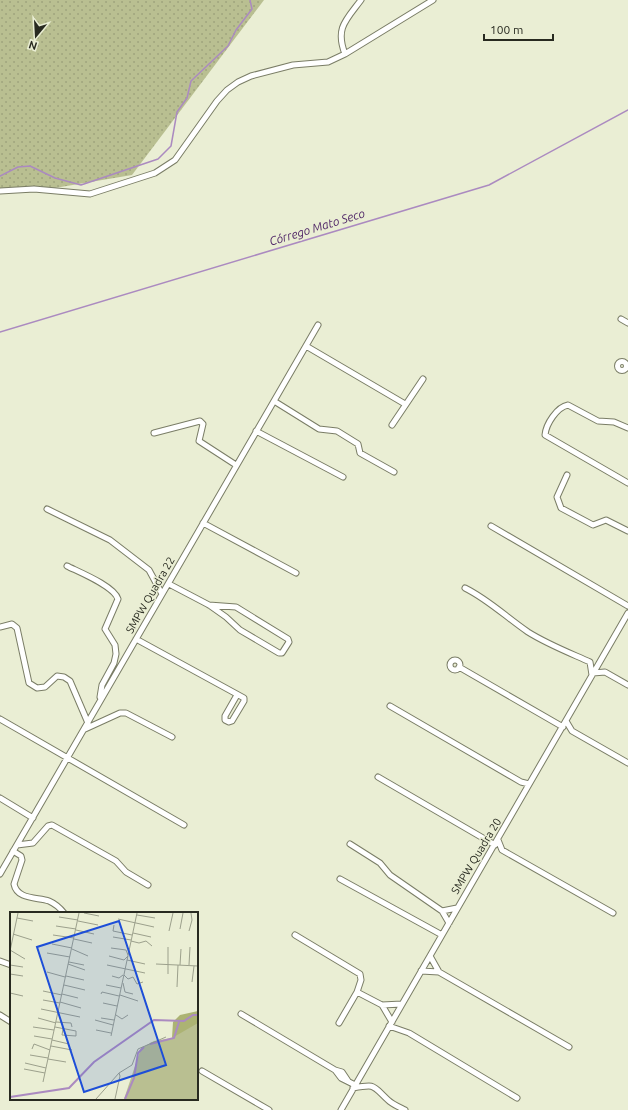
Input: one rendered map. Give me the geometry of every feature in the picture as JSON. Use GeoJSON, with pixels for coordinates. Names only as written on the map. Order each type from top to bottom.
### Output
{"type":"FeatureCollection","features":[{"type":"Feature","properties":{"kind":"street"},"geometry":{"type":"LineString","coordinates":[[346,54],[340,42],[342,25],[361,0]]}},
{"type":"Feature","properties":{"kind":"street"},"geometry":{"type":"LineString","coordinates":[[0,191],[28,188],[90,194],[138,180],[155,173],[175,160],[217,101],[227,90],[238,82],[251,76],[285,66],[328,62],[346,54],[434,0]]}},
{"type":"Feature","properties":{"kind":"street"},"geometry":{"type":"LineString","coordinates":[[621,319],[628,323]]}},
{"type":"Feature","properties":{"kind":"street","name":"SMPW Quadra 22"},"geometry":{"type":"LineString","coordinates":[[0,874],[318,325]]}},
{"type":"Feature","properties":{"kind":"street"},"geometry":{"type":"LineString","coordinates":[[306,346],[405,404]]}},
{"type":"Feature","properties":{"kind":"street"},"geometry":{"type":"LineString","coordinates":[[392,425],[423,379]]}},
{"type":"Feature","properties":{"kind":"street"},"geometry":{"type":"LineString","coordinates":[[274,401],[319,429],[337,431],[358,444],[360,453],[394,472]]}},
{"type":"Feature","properties":{"kind":"street"},"geometry":{"type":"LineString","coordinates":[[628,428],[614,422],[598,420],[568,405],[559,409],[546,430],[546,435],[628,483]]}},
{"type":"Feature","properties":{"kind":"street"},"geometry":{"type":"LineString","coordinates":[[154,434],[200,421],[203,424],[199,441],[236,465]]}},
{"type":"Feature","properties":{"kind":"street"},"geometry":{"type":"LineString","coordinates":[[256,431],[343,476]]}},
{"type":"Feature","properties":{"kind":"street"},"geometry":{"type":"LineString","coordinates":[[567,476],[557,497],[561,508],[593,525],[606,520],[628,531]]}},
{"type":"Feature","properties":{"kind":"street"},"geometry":{"type":"LineString","coordinates":[[48,509],[110,540],[149,570],[162,594]]}},
{"type":"Feature","properties":{"kind":"street"},"geometry":{"type":"LineString","coordinates":[[203,522],[296,572]]}},
{"type":"Feature","properties":{"kind":"street"},"geometry":{"type":"LineString","coordinates":[[491,526],[628,606]]}},
{"type":"Feature","properties":{"kind":"street"},"geometry":{"type":"LineString","coordinates":[[67,566],[104,586],[117,596],[118,599],[105,628],[115,644],[114,663],[102,685],[99,702]]}},
{"type":"Feature","properties":{"kind":"street"},"geometry":{"type":"LineString","coordinates":[[169,584],[209,605],[226,616],[240,630],[279,653],[282,653],[289,642],[288,639],[236,607],[209,605]]}},
{"type":"Feature","properties":{"kind":"street"},"geometry":{"type":"LineString","coordinates":[[465,588],[489,601],[510,619],[531,633],[590,662],[600,661],[604,672]]}},
{"type":"Feature","properties":{"kind":"street","name":"SMPW Quadra 20"},"geometry":{"type":"LineString","coordinates":[[341,1110],[628,613]]}},
{"type":"Feature","properties":{"kind":"street"},"geometry":{"type":"LineString","coordinates":[[0,627],[12,624],[17,628],[29,683],[37,688],[45,687],[57,676],[64,677],[70,681],[87,726],[120,713],[126,713],[172,737]]}},
{"type":"Feature","properties":{"kind":"street"},"geometry":{"type":"LineString","coordinates":[[136,639],[244,698],[232,721],[229,722],[226,720],[225,716],[237,695]]}},
{"type":"Feature","properties":{"kind":"street"},"geometry":{"type":"LineString","coordinates":[[590,662],[593,674],[604,672],[628,685]]}},
{"type":"Feature","properties":{"kind":"street"},"geometry":{"type":"LineString","coordinates":[[459,667],[561,729],[572,731],[628,763]]}},
{"type":"Feature","properties":{"kind":"street"},"geometry":{"type":"LineString","coordinates":[[234,701],[241,705]]}},
{"type":"Feature","properties":{"kind":"street"},"geometry":{"type":"LineString","coordinates":[[390,706],[520,782],[529,784]]}},
{"type":"Feature","properties":{"kind":"street"},"geometry":{"type":"LineString","coordinates":[[0,719],[68,757],[184,826]]}},
{"type":"Feature","properties":{"kind":"street"},"geometry":{"type":"LineString","coordinates":[[566,721],[572,731]]}},
{"type":"Feature","properties":{"kind":"street"},"geometry":{"type":"LineString","coordinates":[[378,777],[495,845]]}},
{"type":"Feature","properties":{"kind":"street"},"geometry":{"type":"LineString","coordinates":[[520,782],[525,791]]}},
{"type":"Feature","properties":{"kind":"street"},"geometry":{"type":"LineString","coordinates":[[0,798],[33,818]]}},
{"type":"Feature","properties":{"kind":"street"},"geometry":{"type":"LineString","coordinates":[[17,845],[31,844],[48,826],[52,825],[116,861],[126,872],[148,885]]}},
{"type":"Feature","properties":{"kind":"street"},"geometry":{"type":"LineString","coordinates":[[498,840],[502,850],[613,912]]}},
{"type":"Feature","properties":{"kind":"street"},"geometry":{"type":"LineString","coordinates":[[350,844],[380,862],[390,875],[442,911],[449,923]]}},
{"type":"Feature","properties":{"kind":"street"},"geometry":{"type":"LineString","coordinates":[[490,854],[502,850]]}},
{"type":"Feature","properties":{"kind":"street"},"geometry":{"type":"LineString","coordinates":[[14,851],[21,856],[22,860],[15,881],[15,887],[18,891],[25,896],[51,902],[63,912]]}},
{"type":"Feature","properties":{"kind":"street"},"geometry":{"type":"LineString","coordinates":[[340,879],[442,935]]}},
{"type":"Feature","properties":{"kind":"street"},"geometry":{"type":"LineString","coordinates":[[442,911],[457,908]]}},
{"type":"Feature","properties":{"kind":"street"},"geometry":{"type":"LineString","coordinates":[[295,935],[360,974],[362,980],[357,992],[339,1023]]}},
{"type":"Feature","properties":{"kind":"street"},"geometry":{"type":"LineString","coordinates":[[430,956],[439,972]]}},
{"type":"Feature","properties":{"kind":"street"},"geometry":{"type":"LineString","coordinates":[[0,960],[10,965]]}},
{"type":"Feature","properties":{"kind":"street"},"geometry":{"type":"LineString","coordinates":[[421,971],[439,972],[569,1047]]}},
{"type":"Feature","properties":{"kind":"street"},"geometry":{"type":"LineString","coordinates":[[357,992],[382,1005],[402,1004]]}},
{"type":"Feature","properties":{"kind":"street"},"geometry":{"type":"LineString","coordinates":[[382,1005],[390,1024],[409,1033],[517,1098]]}},
{"type":"Feature","properties":{"kind":"street"},"geometry":{"type":"LineString","coordinates":[[241,1014],[335,1070],[339,1076],[354,1086],[374,1087],[390,1102],[405,1110]]}},
{"type":"Feature","properties":{"kind":"street"},"geometry":{"type":"LineString","coordinates":[[0,1015],[10,1021]]}},
{"type":"Feature","properties":{"kind":"street"},"geometry":{"type":"LineString","coordinates":[[202,1072],[269,1110]]}},
{"type":"Feature","properties":{"kind":"green space"},"geometry":{"type":"Polygon","coordinates":[[[0,0],[264,0],[132,175],[25,193],[0,189],[0,0]]]}},
{"type":"Feature","properties":{"kind":"waterway"},"geometry":{"type":"LineString","coordinates":[[0,176],[18,167],[30,166],[55,178],[81,185],[158,159],[171,146],[177,112],[187,98],[191,81],[228,46],[236,30],[252,9],[250,0]]}},
{"type":"Feature","properties":{"kind":"waterway","name":"Córrego Mato Seco"},"geometry":{"type":"LineString","coordinates":[[0,332],[489,185],[628,110]]}}]}
